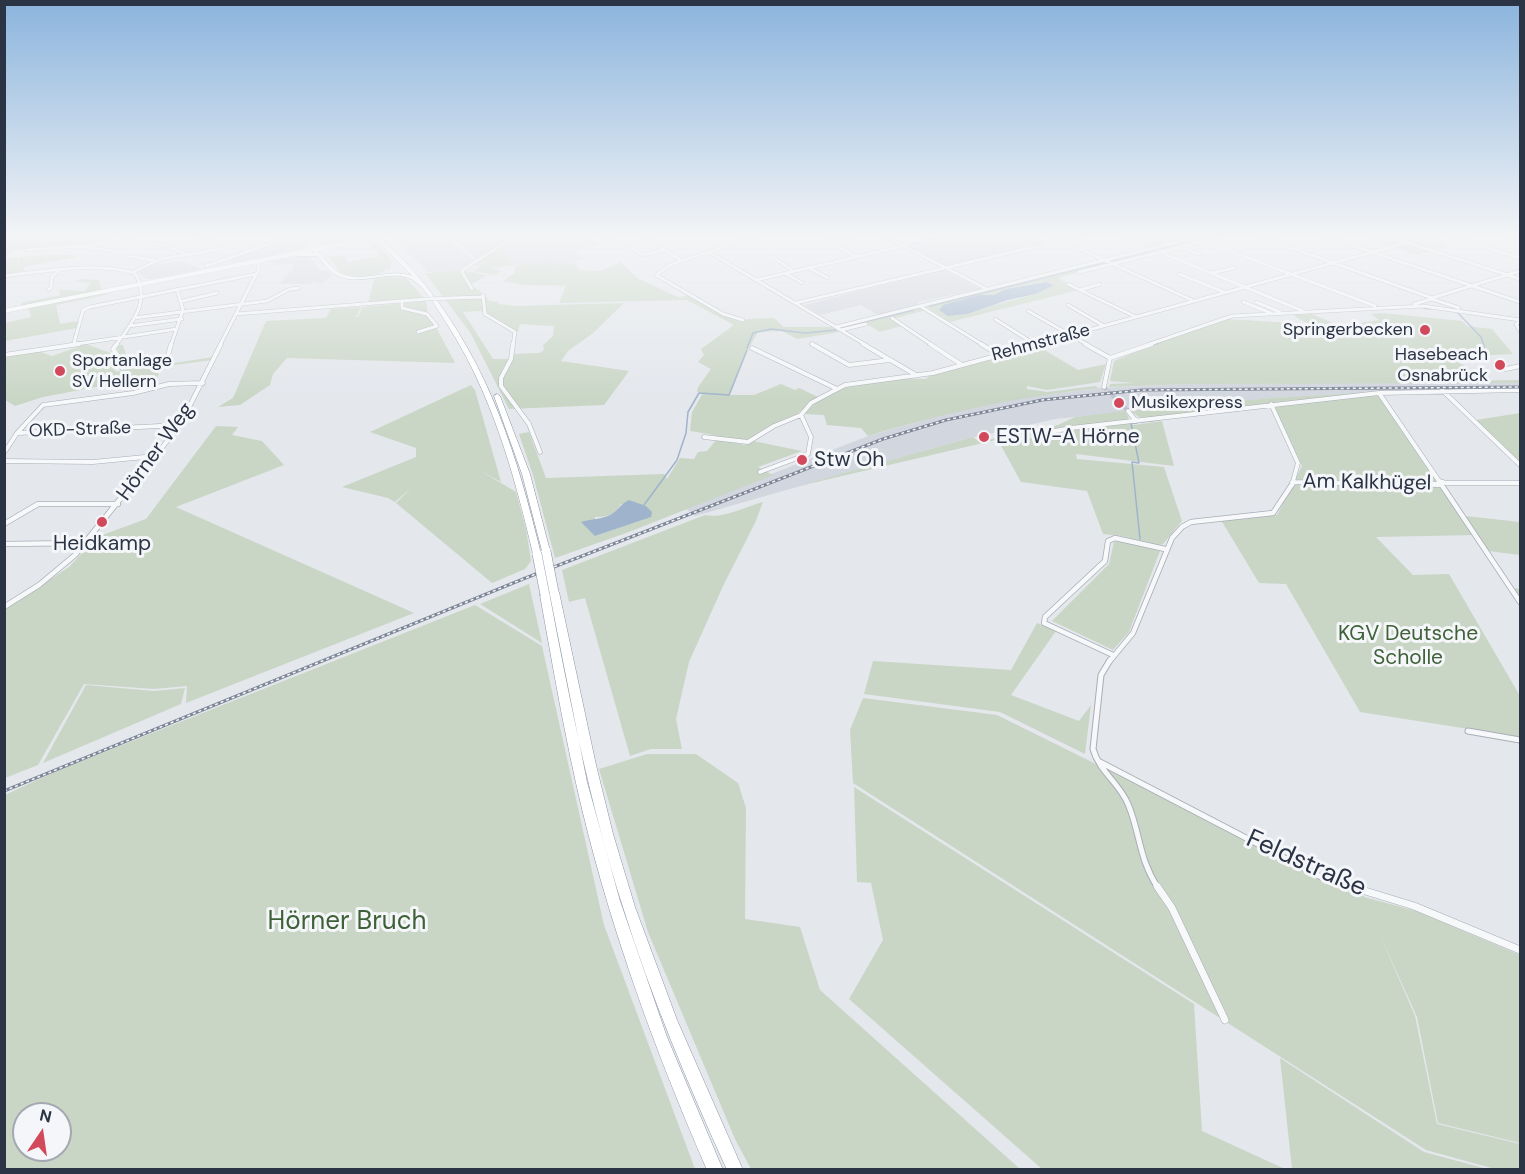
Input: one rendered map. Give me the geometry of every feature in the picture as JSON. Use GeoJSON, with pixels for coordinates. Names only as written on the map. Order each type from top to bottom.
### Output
{"type":"FeatureCollection","features":[{"type":"Feature","properties":{"kind":"highway"},"geometry":{"type":"LineString","coordinates":[[427,290],[452,323],[470,354],[498,413],[542,552]]}},
{"type":"Feature","properties":{"kind":"highway"},"geometry":{"type":"LineString","coordinates":[[433,290],[477,355],[516,443],[581,728],[617,870],[673,1029],[735,1170]]}},
{"type":"Feature","properties":{"kind":"highway"},"geometry":{"type":"LineString","coordinates":[[550,593],[576,756],[615,908],[654,1022],[715,1170]]}},
{"type":"Feature","properties":{"kind":"main road"},"geometry":{"type":"LineString","coordinates":[[4,311],[113,290]]}},
{"type":"Feature","properties":{"kind":"street"},"geometry":{"type":"LineString","coordinates":[[122,368],[124,364],[113,349],[134,318],[144,296],[143,290]]}},
{"type":"Feature","properties":{"kind":"street"},"geometry":{"type":"LineString","coordinates":[[74,343],[84,309],[173,290]]}},
{"type":"Feature","properties":{"kind":"street"},"geometry":{"type":"LineString","coordinates":[[168,356],[172,352],[172,339],[184,312],[183,301],[177,290]]}},
{"type":"Feature","properties":{"kind":"street","name":"Hörner Weg"},"geometry":{"type":"LineString","coordinates":[[4,607],[52,575],[75,555],[180,425],[248,290]]}},
{"type":"Feature","properties":{"kind":"street"},"geometry":{"type":"LineString","coordinates":[[134,318],[272,301],[289,290]]}},
{"type":"Feature","properties":{"kind":"street"},"geometry":{"type":"LineString","coordinates":[[681,290],[723,314],[743,320]]}},
{"type":"Feature","properties":{"kind":"street"},"geometry":{"type":"LineString","coordinates":[[773,290],[916,375]]}},
{"type":"Feature","properties":{"kind":"street"},"geometry":{"type":"LineString","coordinates":[[796,303],[852,290]]}},
{"type":"Feature","properties":{"kind":"street"},"geometry":{"type":"LineString","coordinates":[[836,327],[984,290]]}},
{"type":"Feature","properties":{"kind":"street"},"geometry":{"type":"LineString","coordinates":[[1080,290],[1136,317]]}},
{"type":"Feature","properties":{"kind":"street"},"geometry":{"type":"LineString","coordinates":[[1170,290],[1195,301]]}},
{"type":"Feature","properties":{"kind":"street"},"geometry":{"type":"LineString","coordinates":[[1218,290],[1226,293]]}},
{"type":"Feature","properties":{"kind":"street","name":"Rehmstraße"},"geometry":{"type":"LineString","coordinates":[[704,437],[748,442],[774,426],[801,415],[811,403],[837,389],[862,382],[922,375],[1237,290]]}},
{"type":"Feature","properties":{"kind":"street"},"geometry":{"type":"LineString","coordinates":[[1253,290],[1306,312]]}},
{"type":"Feature","properties":{"kind":"street"},"geometry":{"type":"LineString","coordinates":[[1331,290],[1377,308]]}},
{"type":"Feature","properties":{"kind":"street"},"geometry":{"type":"LineString","coordinates":[[1409,290],[1464,311]]}},
{"type":"Feature","properties":{"kind":"street"},"geometry":{"type":"LineString","coordinates":[[1414,304],[1459,290]]}},
{"type":"Feature","properties":{"kind":"street"},"geometry":{"type":"LineString","coordinates":[[1484,290],[1521,302]]}},
{"type":"Feature","properties":{"kind":"street"},"geometry":{"type":"LineString","coordinates":[[183,301],[216,293]]}},
{"type":"Feature","properties":{"kind":"street"},"geometry":{"type":"LineString","coordinates":[[236,314],[482,296],[484,314],[515,332],[511,359],[501,378],[501,386],[529,424],[540,452]]}},
{"type":"Feature","properties":{"kind":"street"},"geometry":{"type":"LineString","coordinates":[[402,301],[402,308],[427,314],[437,326],[418,332]]}},
{"type":"Feature","properties":{"kind":"street"},"geometry":{"type":"LineString","coordinates":[[1243,302],[1272,314]]}},
{"type":"Feature","properties":{"kind":"street"},"geometry":{"type":"LineString","coordinates":[[1256,302],[1283,313]]}},
{"type":"Feature","properties":{"kind":"street"},"geometry":{"type":"LineString","coordinates":[[920,306],[999,355]]}},
{"type":"Feature","properties":{"kind":"street"},"geometry":{"type":"LineString","coordinates":[[1068,306],[1104,326]]}},
{"type":"Feature","properties":{"kind":"street"},"geometry":{"type":"LineString","coordinates":[[1110,358],[1220,319],[1272,314],[1423,306],[1521,320]]}},
{"type":"Feature","properties":{"kind":"street"},"geometry":{"type":"LineString","coordinates":[[1028,311],[1110,358]]}},
{"type":"Feature","properties":{"kind":"street"},"geometry":{"type":"LineString","coordinates":[[892,318],[962,365]]}},
{"type":"Feature","properties":{"kind":"street"},"geometry":{"type":"LineString","coordinates":[[129,326],[182,319]]}},
{"type":"Feature","properties":{"kind":"street"},"geometry":{"type":"LineString","coordinates":[[995,319],[1036,345]]}},
{"type":"Feature","properties":{"kind":"street"},"geometry":{"type":"LineString","coordinates":[[1220,319],[1225,321]]}},
{"type":"Feature","properties":{"kind":"street"},"geometry":{"type":"LineString","coordinates":[[1521,320],[1516,324],[1521,331]]}},
{"type":"Feature","properties":{"kind":"street"},"geometry":{"type":"LineString","coordinates":[[841,330],[866,324]]}},
{"type":"Feature","properties":{"kind":"street"},"geometry":{"type":"LineString","coordinates":[[4,355],[177,329]]}},
{"type":"Feature","properties":{"kind":"street"},"geometry":{"type":"LineString","coordinates":[[812,344],[849,365],[890,360]]}},
{"type":"Feature","properties":{"kind":"street"},"geometry":{"type":"LineString","coordinates":[[752,348],[837,389]]}},
{"type":"Feature","properties":{"kind":"street"},"geometry":{"type":"LineString","coordinates":[[1104,387],[1110,358]]}},
{"type":"Feature","properties":{"kind":"street"},"geometry":{"type":"LineString","coordinates":[[1506,369],[1521,366]]}},
{"type":"Feature","properties":{"kind":"street"},"geometry":{"type":"LineString","coordinates":[[4,453],[17,433],[43,405],[133,393],[169,384],[203,383]]}},
{"type":"Feature","properties":{"kind":"street"},"geometry":{"type":"LineString","coordinates":[[1442,390],[1521,465]]}},
{"type":"Feature","properties":{"kind":"street"},"geometry":{"type":"LineString","coordinates":[[1034,435],[1271,404],[1379,393],[1521,390]]}},
{"type":"Feature","properties":{"kind":"street"},"geometry":{"type":"LineString","coordinates":[[1379,393],[1521,602]]}},
{"type":"Feature","properties":{"kind":"street"},"geometry":{"type":"LineString","coordinates":[[1225,1020],[1172,908],[1148,872],[1128,803],[1093,749],[1101,675],[1113,656],[1133,633],[1166,549],[1182,527],[1191,522],[1273,513],[1292,482],[1298,469],[1298,463],[1271,404]]}},
{"type":"Feature","properties":{"kind":"street"},"geometry":{"type":"LineString","coordinates":[[1128,411],[1136,421]]}},
{"type":"Feature","properties":{"kind":"street"},"geometry":{"type":"LineString","coordinates":[[760,472],[808,454],[811,437],[801,415]]}},
{"type":"Feature","properties":{"kind":"street","name":"OKD-Straße"},"geometry":{"type":"LineString","coordinates":[[17,433],[180,425]]}},
{"type":"Feature","properties":{"kind":"street"},"geometry":{"type":"LineString","coordinates":[[4,461],[93,462],[155,456]]}},
{"type":"Feature","properties":{"kind":"street","name":"Am Kalkhügel"},"geometry":{"type":"LineString","coordinates":[[1292,482],[1521,483]]}},
{"type":"Feature","properties":{"kind":"street"},"geometry":{"type":"LineString","coordinates":[[4,524],[38,504],[118,504]]}},
{"type":"Feature","properties":{"kind":"street"},"geometry":{"type":"LineString","coordinates":[[1113,656],[1087,641],[1044,623],[1044,617],[1105,561],[1108,541],[1123,538],[1166,549]]}},
{"type":"Feature","properties":{"kind":"street"},"geometry":{"type":"LineString","coordinates":[[4,544],[85,543]]}},
{"type":"Feature","properties":{"kind":"street"},"geometry":{"type":"LineString","coordinates":[[1468,731],[1521,740]]}},
{"type":"Feature","properties":{"kind":"street","name":"Feldstraße"},"geometry":{"type":"LineString","coordinates":[[1099,761],[1323,878],[1414,906],[1521,950]]}},
{"type":"Feature","properties":{"kind":"shaded area"},"geometry":{"type":"Polygon","coordinates":[[[865,290],[977,290],[918,302],[918,305],[878,315],[861,305],[820,315],[804,305],[865,290]]]}},
{"type":"Feature","properties":{"kind":"shaded area"},"geometry":{"type":"Polygon","coordinates":[[[1520,383],[1520,388],[1409,390],[1272,398],[1055,419],[962,440],[695,516],[685,508],[868,436],[967,408],[1013,399],[1099,388],[1192,384],[1520,383]]]}},
{"type":"Feature","properties":{"kind":"green space"},"geometry":{"type":"Polygon","coordinates":[[[58,290],[102,291],[21,307],[21,303],[61,295],[58,290]]]}},
{"type":"Feature","properties":{"kind":"green space"},"geometry":{"type":"Polygon","coordinates":[[[116,290],[101,296],[56,305],[60,324],[78,321],[77,328],[5,341],[5,323],[31,317],[28,307],[116,290]]]}},
{"type":"Feature","properties":{"kind":"green space"},"geometry":{"type":"Polygon","coordinates":[[[371,290],[417,290],[425,299],[368,304],[371,290]]]}},
{"type":"Feature","properties":{"kind":"green space"},"geometry":{"type":"Polygon","coordinates":[[[438,290],[478,290],[489,301],[516,306],[624,303],[592,334],[568,351],[561,361],[629,371],[604,405],[509,409],[470,332],[438,290]],[[463,312],[493,359],[513,361],[514,354],[539,353],[544,350],[543,345],[553,336],[554,326],[520,324],[518,332],[489,316],[486,312],[463,312]]]}},
{"type":"Feature","properties":{"kind":"green space"},"geometry":{"type":"Polygon","coordinates":[[[564,290],[662,290],[680,298],[687,295],[740,322],[748,319],[774,318],[784,327],[831,327],[840,332],[797,339],[782,331],[758,332],[748,349],[730,395],[754,395],[781,384],[795,390],[799,388],[818,397],[797,414],[769,426],[744,442],[690,431],[692,412],[703,393],[697,392],[698,387],[711,369],[698,362],[704,355],[701,349],[734,325],[687,300],[559,303],[564,290]]]}},
{"type":"Feature","properties":{"kind":"green space"},"geometry":{"type":"Polygon","coordinates":[[[991,290],[1005,290],[994,295],[979,295],[969,299],[954,316],[1044,290],[1078,290],[950,322],[925,306],[991,290]]]}},
{"type":"Feature","properties":{"kind":"green space"},"geometry":{"type":"Polygon","coordinates":[[[426,301],[428,312],[405,308],[401,310],[425,314],[435,325],[455,363],[287,358],[273,374],[270,385],[240,405],[218,407],[233,398],[266,321],[326,318],[331,309],[361,307],[357,316],[353,316],[358,317],[362,307],[426,301]]]}},
{"type":"Feature","properties":{"kind":"green space"},"geometry":{"type":"Polygon","coordinates":[[[917,307],[923,311],[892,319],[901,326],[880,332],[865,323],[841,328],[917,307]]]}},
{"type":"Feature","properties":{"kind":"green space"},"geometry":{"type":"Polygon","coordinates":[[[1382,313],[1462,321],[1467,326],[1492,329],[1513,354],[1436,358],[1453,359],[1483,378],[1458,381],[1520,380],[1520,383],[1192,384],[1109,387],[1110,384],[1134,383],[1110,381],[1114,361],[1154,344],[1227,319],[1308,324],[1293,315],[1312,314],[1335,324],[1317,324],[1340,326],[1379,320],[1371,314],[1382,313]]]}},
{"type":"Feature","properties":{"kind":"green space","name":"Sportanlage SV Hellern"},"geometry":{"type":"Polygon","coordinates":[[[86,344],[113,354],[123,365],[113,369],[117,372],[131,368],[120,356],[117,348],[119,345],[123,345],[127,358],[155,366],[213,357],[212,360],[160,367],[156,386],[133,392],[138,379],[43,397],[15,406],[5,400],[5,356],[36,350],[52,356],[86,344]]]}},
{"type":"Feature","properties":{"kind":"green space"},"geometry":{"type":"Polygon","coordinates":[[[1041,348],[1078,370],[1106,364],[1100,382],[1047,390],[1027,386],[1027,389],[1047,392],[1095,386],[1099,388],[982,406],[868,436],[861,428],[827,425],[824,415],[804,414],[830,394],[845,388],[894,379],[926,379],[929,376],[1041,348]]]}},
{"type":"Feature","properties":{"kind":"green space"},"geometry":{"type":"Polygon","coordinates":[[[471,385],[475,390],[501,482],[479,470],[516,492],[526,529],[531,561],[525,569],[492,583],[396,503],[411,488],[395,502],[388,498],[342,487],[416,457],[416,448],[370,432],[471,385]]]}},
{"type":"Feature","properties":{"kind":"green space"},"geometry":{"type":"Polygon","coordinates":[[[1372,392],[1148,418],[1139,417],[1131,411],[1272,398],[1372,392]]]}},
{"type":"Feature","properties":{"kind":"green space","name":"KGV Deutsche Scholle"},"geometry":{"type":"Polygon","coordinates":[[[1375,395],[1381,397],[1465,516],[1520,522],[1520,555],[1488,551],[1514,588],[1520,589],[1520,602],[1475,535],[1376,537],[1413,575],[1449,574],[1520,696],[1520,737],[1360,712],[1286,584],[1259,583],[1221,520],[1277,515],[1302,466],[1275,408],[1277,406],[1375,395]]]}},
{"type":"Feature","properties":{"kind":"green space"},"geometry":{"type":"Polygon","coordinates":[[[1125,411],[1129,418],[1125,420],[1019,434],[1058,425],[1075,417],[1125,411]]]}},
{"type":"Feature","properties":{"kind":"green space"},"geometry":{"type":"Polygon","coordinates":[[[1520,413],[1520,462],[1476,420],[1520,413]]]}},
{"type":"Feature","properties":{"kind":"green space"},"geometry":{"type":"Polygon","coordinates":[[[1162,421],[1174,466],[1076,454],[1077,459],[1164,467],[1182,521],[1163,544],[1158,545],[1103,534],[1087,491],[1021,482],[999,442],[1019,438],[1042,438],[1044,434],[1129,423],[1134,425],[1162,421]]]}},
{"type":"Feature","properties":{"kind":"green space"},"geometry":{"type":"Polygon","coordinates":[[[216,426],[238,427],[232,435],[262,441],[284,465],[176,507],[414,613],[186,703],[187,686],[154,689],[84,684],[38,765],[5,778],[5,609],[69,567],[97,537],[146,519],[216,426]]]}},
{"type":"Feature","properties":{"kind":"green space"},"geometry":{"type":"Polygon","coordinates":[[[529,432],[546,478],[664,474],[667,479],[680,458],[694,459],[698,452],[707,451],[717,439],[745,445],[753,441],[802,451],[758,467],[773,475],[629,532],[555,558],[533,475],[519,434],[529,432]],[[621,504],[610,515],[595,517],[595,536],[650,517],[646,506],[621,504]]]}},
{"type":"Feature","properties":{"kind":"green space"},"geometry":{"type":"Polygon","coordinates":[[[1008,435],[1013,436],[795,487],[973,437],[980,442],[1008,435]]]}},
{"type":"Feature","properties":{"kind":"green space"},"geometry":{"type":"Polygon","coordinates":[[[763,502],[689,662],[676,719],[682,749],[651,749],[630,756],[585,598],[569,602],[562,570],[705,515],[727,514],[763,502]]]}},
{"type":"Feature","properties":{"kind":"green space"},"geometry":{"type":"Polygon","coordinates":[[[1123,541],[1160,551],[1129,632],[1113,650],[1052,621],[1109,564],[1114,542],[1123,541]]]}},
{"type":"Feature","properties":{"kind":"green space"},"geometry":{"type":"Polygon","coordinates":[[[529,584],[542,643],[480,604],[529,584]]]}},
{"type":"Feature","properties":{"kind":"green space","name":"Hörner Bruch"},"geometry":{"type":"Polygon","coordinates":[[[475,605],[542,646],[604,925],[695,1169],[5,1169],[5,795],[54,772],[475,605]]]}},
{"type":"Feature","properties":{"kind":"green space"},"geometry":{"type":"Polygon","coordinates":[[[1037,623],[1056,631],[1011,695],[1079,721],[1091,705],[1085,754],[1000,712],[864,694],[873,661],[1011,670],[1037,623]]]}},
{"type":"Feature","properties":{"kind":"green space"},"geometry":{"type":"Polygon","coordinates":[[[86,685],[154,691],[185,688],[181,704],[43,763],[86,685]]]}},
{"type":"Feature","properties":{"kind":"green space"},"geometry":{"type":"Polygon","coordinates":[[[863,698],[997,715],[1316,873],[1360,890],[1364,897],[1416,911],[1520,955],[1520,1143],[1438,1123],[1417,1017],[1380,935],[1415,1016],[1437,1124],[1520,1144],[1520,1169],[1495,1169],[1426,1150],[853,783],[850,730],[863,698]]]}},
{"type":"Feature","properties":{"kind":"green space"},"geometry":{"type":"Polygon","coordinates":[[[647,754],[696,754],[738,783],[746,808],[745,919],[800,927],[820,990],[1020,1169],[751,1169],[735,1139],[648,932],[599,769],[647,754]]]}},
{"type":"Feature","properties":{"kind":"green space"},"geometry":{"type":"Polygon","coordinates":[[[854,787],[1194,1004],[1202,1131],[1285,1169],[1042,1169],[849,999],[883,940],[871,883],[857,882],[854,787]]]}},
{"type":"Feature","properties":{"kind":"green space"},"geometry":{"type":"Polygon","coordinates":[[[1280,1058],[1424,1152],[1487,1169],[1292,1169],[1280,1058]]]}},
{"type":"Feature","properties":{"kind":"water"},"geometry":{"type":"Polygon","coordinates":[[[1004,290],[1044,290],[967,314],[948,316],[939,310],[943,305],[979,295],[994,295],[1004,290]]]}},
{"type":"Feature","properties":{"kind":"water"},"geometry":{"type":"Polygon","coordinates":[[[629,500],[646,506],[652,512],[651,517],[595,536],[581,522],[607,516],[629,500]]]}},
{"type":"Feature","properties":{"kind":"waterway"},"geometry":{"type":"LineString","coordinates":[[930,306],[996,290]]}},
{"type":"Feature","properties":{"kind":"waterway"},"geometry":{"type":"LineString","coordinates":[[1424,308],[1431,309]]}},
{"type":"Feature","properties":{"kind":"waterway"},"geometry":{"type":"LineString","coordinates":[[852,325],[914,310]]}},
{"type":"Feature","properties":{"kind":"waterway"},"geometry":{"type":"LineString","coordinates":[[1457,312],[1481,337],[1486,352]]}},
{"type":"Feature","properties":{"kind":"waterway"},"geometry":{"type":"LineString","coordinates":[[747,348],[753,333],[771,329],[805,333],[836,330]]}},
{"type":"Feature","properties":{"kind":"waterway"},"geometry":{"type":"LineString","coordinates":[[644,505],[677,460],[686,433],[688,412],[699,393],[729,395],[747,350]]}},
{"type":"Feature","properties":{"kind":"waterway"},"geometry":{"type":"LineString","coordinates":[[1141,422],[1158,420]]}},
{"type":"Feature","properties":{"kind":"waterway"},"geometry":{"type":"LineString","coordinates":[[1137,423],[1131,423],[1139,463],[1132,462],[1140,539]]}},
{"type":"Feature","properties":{"kind":"tunnel"},"geometry":{"type":"LineString","coordinates":[[1104,387],[1128,411]]}},
{"type":"Feature","properties":{"kind":"railway"},"geometry":{"type":"LineString","coordinates":[[4,791],[523,579],[883,439],[946,420],[1042,400],[1142,390],[1520,387]]}},
{"type":"Feature","properties":{"kind":"place","name":"Springerbecken"},"geometry":{"type":"Point","coordinates":[1425,330]}},
{"type":"Feature","properties":{"kind":"place","name":"Hasebeach Osnabrück"},"geometry":{"type":"Point","coordinates":[1500,365]}},
{"type":"Feature","properties":{"kind":"place","name":"Sportanlage SV Hellern"},"geometry":{"type":"Point","coordinates":[60,371]}},
{"type":"Feature","properties":{"kind":"place","name":"Musikexpress"},"geometry":{"type":"Point","coordinates":[1119,403]}},
{"type":"Feature","properties":{"kind":"place","name":"ESTW-A Hörne"},"geometry":{"type":"Point","coordinates":[984,437]}},
{"type":"Feature","properties":{"kind":"place","name":"Stw Oh"},"geometry":{"type":"Point","coordinates":[802,460]}},
{"type":"Feature","properties":{"kind":"place","name":"Heidkamp"},"geometry":{"type":"Point","coordinates":[102,522]}}]}
